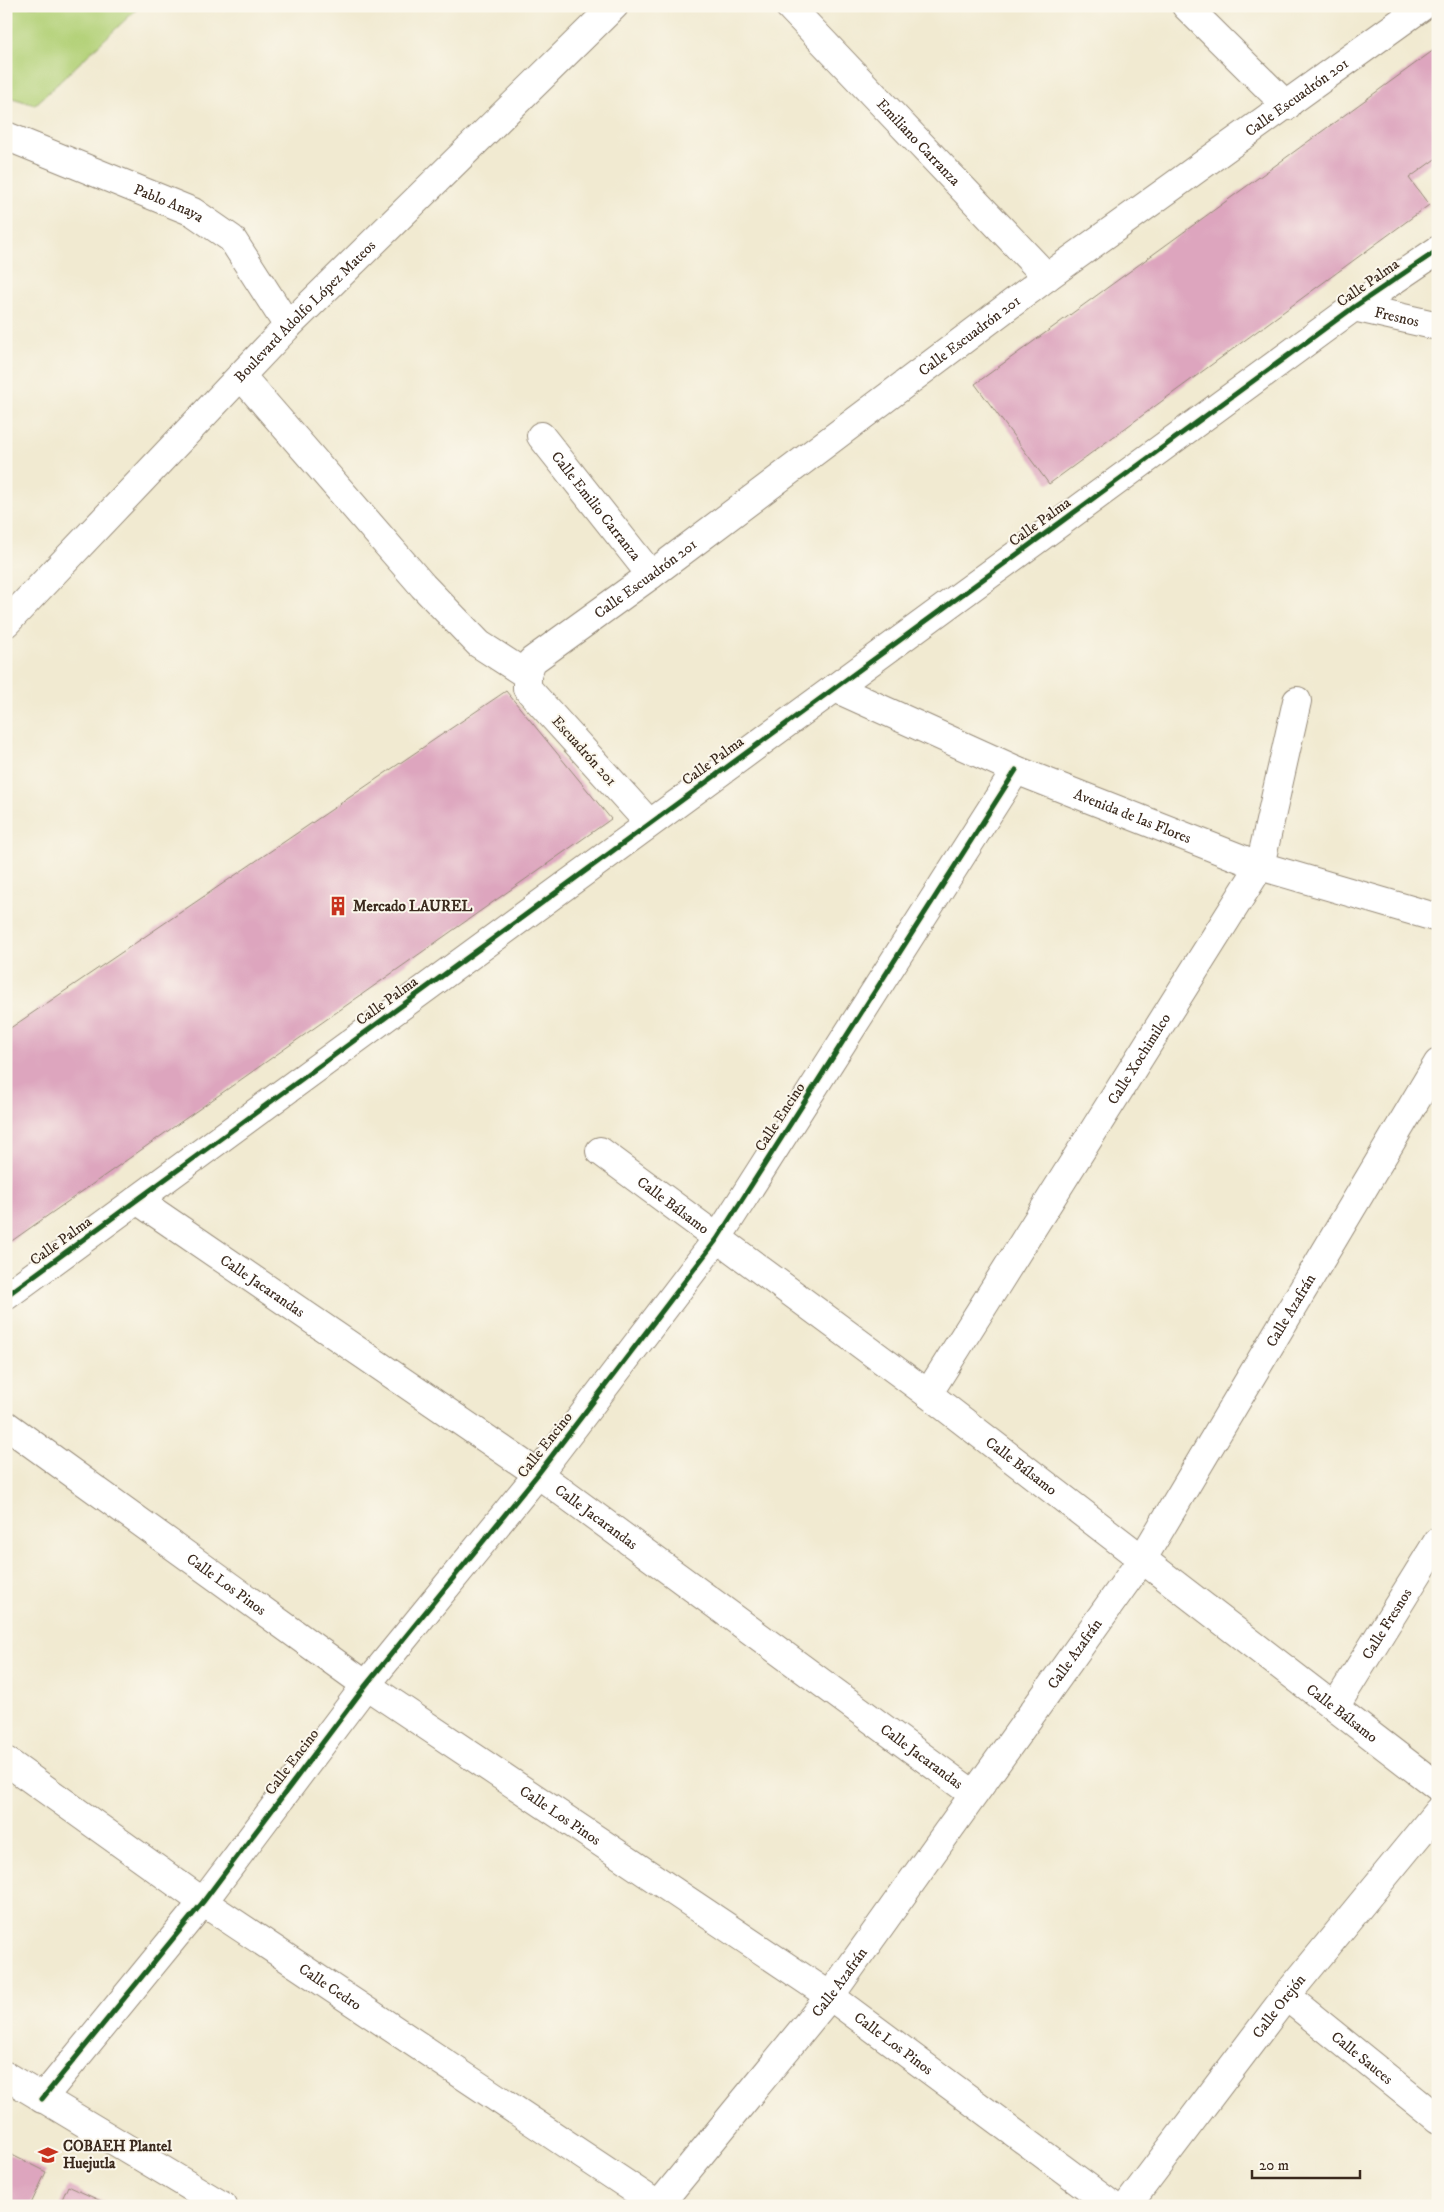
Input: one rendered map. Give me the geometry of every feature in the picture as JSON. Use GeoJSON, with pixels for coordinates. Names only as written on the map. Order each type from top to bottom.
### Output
{"type":"FeatureCollection","features":[{"type":"Feature","properties":{"kind":"street","name":"Boulevard Adolfo López Mateos"},"geometry":{"type":"LineString","coordinates":[[6,624],[288,326],[614,6]]}},
{"type":"Feature","properties":{"kind":"street","name":"Emiliano Carranza"},"geometry":{"type":"LineString","coordinates":[[789,6],[1047,277]]}},
{"type":"Feature","properties":{"kind":"street"},"geometry":{"type":"LineString","coordinates":[[1186,6],[1287,106]]}},
{"type":"Feature","properties":{"kind":"street","name":"Calle Escuadrón 201"},"geometry":{"type":"LineString","coordinates":[[527,675],[532,662],[651,575],[1047,277],[1287,106],[1423,6]]}},
{"type":"Feature","properties":{"kind":"street","name":"Pablo Anaya"},"geometry":{"type":"LineString","coordinates":[[6,136],[193,212],[232,239],[288,326]]}},
{"type":"Feature","properties":{"kind":"street","name":"Calle Palma"},"geometry":{"type":"LineString","coordinates":[[6,1296],[1354,307],[1438,250]]}},
{"type":"Feature","properties":{"kind":"street","name":"Fresnos"},"geometry":{"type":"LineString","coordinates":[[1354,307],[1438,326]]}},
{"type":"Feature","properties":{"kind":"street"},"geometry":{"type":"LineString","coordinates":[[241,376],[423,586],[479,644],[527,675]]}},
{"type":"Feature","properties":{"kind":"street","name":"Calle Emilio Carranza"},"geometry":{"type":"LineString","coordinates":[[541,436],[651,575]]}},
{"type":"Feature","properties":{"kind":"street","name":"Escuadrón 201"},"geometry":{"type":"LineString","coordinates":[[527,675],[527,688],[650,823]]}},
{"type":"Feature","properties":{"kind":"street","name":"Avenida de las Flores"},"geometry":{"type":"LineString","coordinates":[[835,688],[1016,770],[1260,866],[1438,918]]}},
{"type":"Feature","properties":{"kind":"street","name":"Calle Xochimilco"},"geometry":{"type":"LineString","coordinates":[[928,1394],[1260,866],[1297,702]]}},
{"type":"Feature","properties":{"kind":"street","name":"Calle Encino"},"geometry":{"type":"LineString","coordinates":[[42,2099],[203,1902],[366,1684],[538,1474],[717,1239],[1016,770]]}},
{"type":"Feature","properties":{"kind":"street","name":"Calle Azafrán"},"geometry":{"type":"LineString","coordinates":[[659,2206],[830,1996],[1143,1558],[1438,1063]]}},
{"type":"Feature","properties":{"kind":"street","name":"Calle Bálsamo"},"geometry":{"type":"LineString","coordinates":[[600,1151],[928,1394],[1143,1558],[1438,1788]]}},
{"type":"Feature","properties":{"kind":"street","name":"Calle Jacarandas"},"geometry":{"type":"LineString","coordinates":[[137,1200],[538,1474],[973,1794]]}},
{"type":"Feature","properties":{"kind":"street","name":"Calle Los Pinos"},"geometry":{"type":"LineString","coordinates":[[6,1425],[366,1684],[830,1996],[1113,2206]]}},
{"type":"Feature","properties":{"kind":"street","name":"Calle Fresnos"},"geometry":{"type":"LineString","coordinates":[[1335,1707],[1438,1540]]}},
{"type":"Feature","properties":{"kind":"street","name":"Calle Cedro"},"geometry":{"type":"LineString","coordinates":[[6,1761],[203,1902],[659,2206]]}},
{"type":"Feature","properties":{"kind":"street","name":"Calle Orejón"},"geometry":{"type":"LineString","coordinates":[[1127,2206],[1286,1996],[1438,1811]]}},
{"type":"Feature","properties":{"kind":"street","name":"Calle Sauces"},"geometry":{"type":"LineString","coordinates":[[1286,1996],[1438,2119]]}},
{"type":"Feature","properties":{"kind":"street"},"geometry":{"type":"LineString","coordinates":[[6,2076],[223,2206]]}},
{"type":"Feature","properties":{"kind":"green space"},"geometry":{"type":"Polygon","coordinates":[[[6,6],[140,6],[35,105],[6,96],[6,6]]]}},
{"type":"Feature","properties":{"kind":"building"},"geometry":{"type":"Polygon","coordinates":[[[1438,47],[1438,157],[1409,178],[1429,205],[1049,484],[975,384],[1438,47]]]}},
{"type":"Feature","properties":{"kind":"building","name":"Mercado LAUREL"},"geometry":{"type":"Polygon","coordinates":[[[506,691],[611,819],[6,1245],[6,1031],[506,691]]]}},
{"type":"Feature","properties":{"kind":"building"},"geometry":{"type":"Polygon","coordinates":[[[6,2152],[46,2172],[30,2206],[6,2206],[6,2152]]]}},
{"type":"Feature","properties":{"kind":"building"},"geometry":{"type":"Polygon","coordinates":[[[68,2186],[112,2206],[59,2206],[68,2186]]]}},
{"type":"Feature","properties":{"kind":"cycle path"},"geometry":{"type":"LineString","coordinates":[[6,1296],[1354,307],[1438,250]]}},
{"type":"Feature","properties":{"kind":"cycle path"},"geometry":{"type":"LineString","coordinates":[[42,2099],[203,1902],[366,1685],[538,1474],[717,1239],[1016,770]]}},
{"type":"Feature","properties":{"kind":"place","name":"Mercado LAUREL"},"geometry":{"type":"Point","coordinates":[338,906]}},
{"type":"Feature","properties":{"kind":"place","name":"COBAEH Plantel Huejutla"},"geometry":{"type":"Point","coordinates":[48,2155]}}]}
